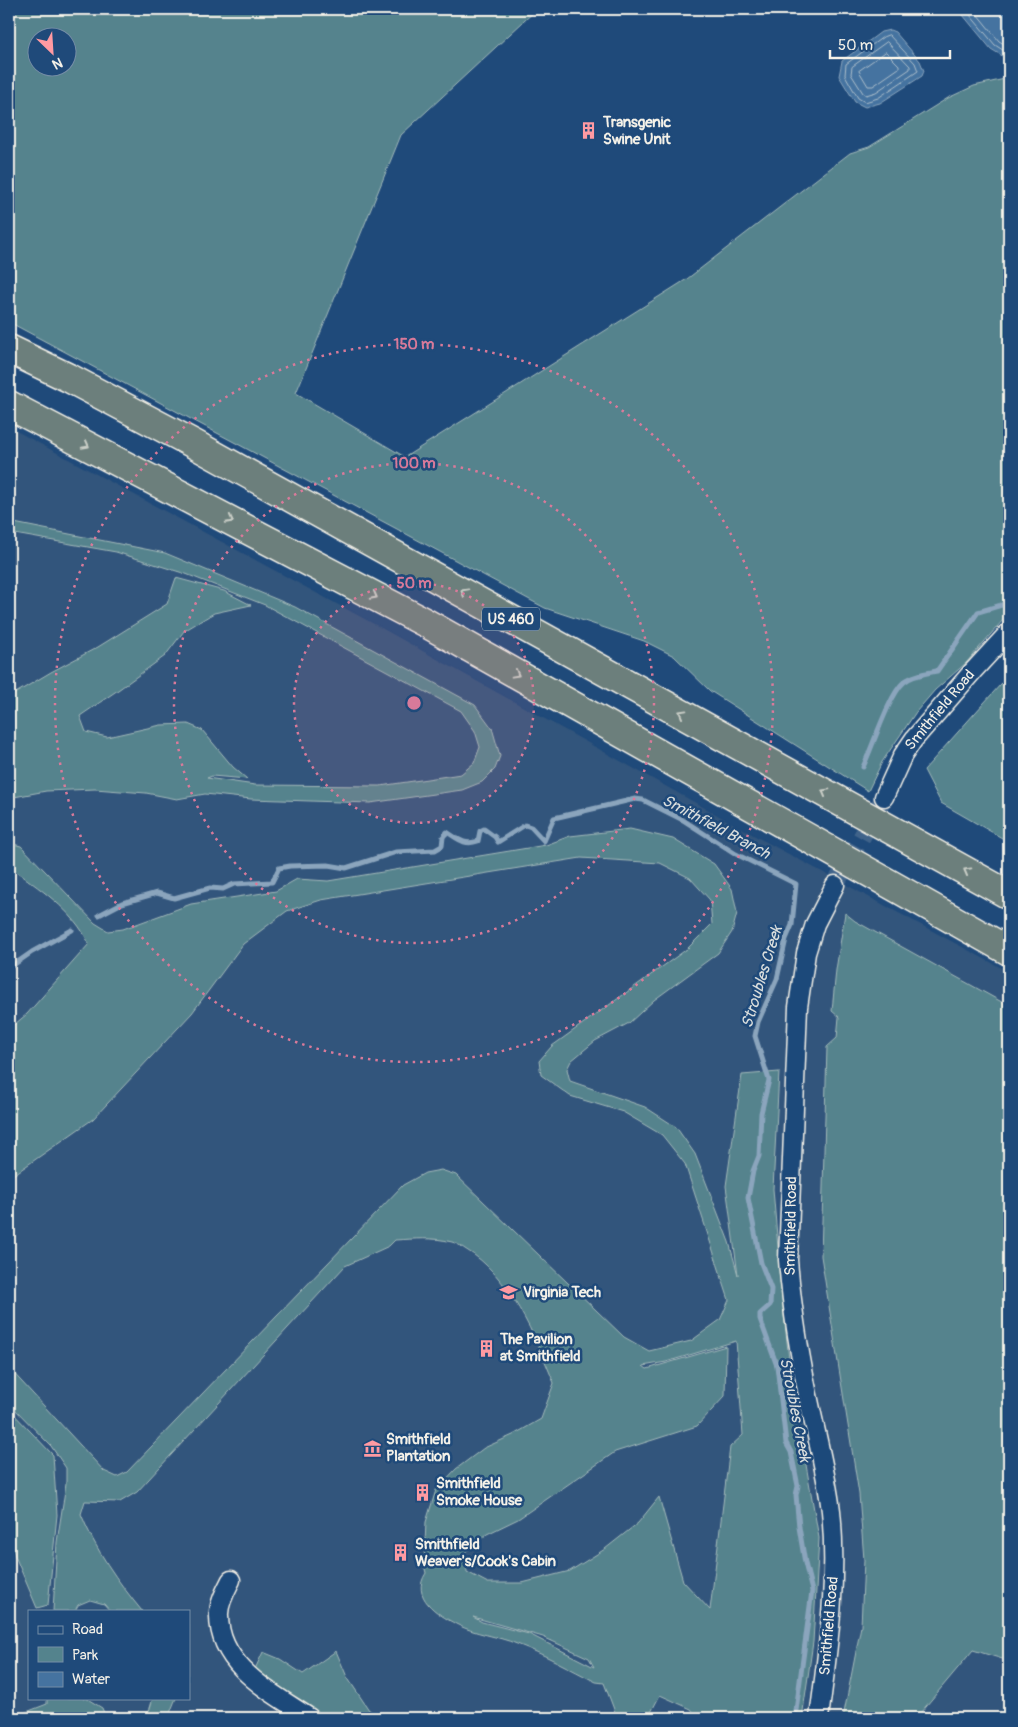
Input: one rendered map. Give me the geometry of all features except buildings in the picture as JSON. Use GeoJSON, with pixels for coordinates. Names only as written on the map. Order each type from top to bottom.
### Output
{"type":"FeatureCollection","features":[{"type":"Feature","properties":{"kind":"highway","name":"US 460"},"geometry":{"type":"LineString","coordinates":[[9,350],[194,444],[1009,895]]}},
{"type":"Feature","properties":{"kind":"highway","name":"US 460"},"geometry":{"type":"LineString","coordinates":[[9,405],[426,623],[1009,951]]}},
{"type":"Feature","properties":{"kind":"street","name":"Smithfield Road"},"geometry":{"type":"LineString","coordinates":[[884,797],[903,755],[914,739],[966,678],[1009,632]]}},
{"type":"Feature","properties":{"kind":"street","name":"Smithfield Road"},"geometry":{"type":"LineString","coordinates":[[819,1718],[832,1609],[834,1576],[832,1530],[828,1484],[808,1392],[790,1287],[788,1260],[798,1007],[806,953],[815,924],[835,885]]}},
{"type":"Feature","properties":{"kind":"street"},"geometry":{"type":"LineString","coordinates":[[231,1580],[224,1593],[218,1614],[220,1633],[234,1661],[256,1681],[310,1718]]}},
{"type":"Feature","properties":{"kind":"shaded area","name":"Virginia Tech"},"geometry":{"type":"Polygon","coordinates":[[[9,427],[385,630],[757,837],[1009,972],[1009,1718],[9,1718],[9,427]]]}},
{"type":"Feature","properties":{"kind":"green space"},"geometry":{"type":"Polygon","coordinates":[[[9,9],[537,9],[401,135],[296,393],[405,457],[687,279],[850,153],[869,147],[948,98],[974,86],[1009,78],[1009,613],[966,663],[935,690],[916,712],[882,762],[868,791],[710,691],[674,656],[644,641],[545,608],[9,322],[9,9]]]}},
{"type":"Feature","properties":{"kind":"green space"},"geometry":{"type":"Polygon","coordinates":[[[9,522],[165,553],[295,607],[475,705],[492,728],[500,756],[495,769],[482,782],[462,790],[370,803],[251,799],[205,794],[177,799],[146,793],[95,789],[46,791],[14,797],[9,800],[9,697],[98,647],[167,604],[176,578],[224,591],[251,605],[214,613],[184,631],[165,656],[80,716],[86,732],[107,737],[161,725],[188,724],[202,730],[233,767],[247,779],[212,776],[207,778],[255,785],[380,786],[461,774],[474,763],[480,747],[475,731],[461,711],[265,605],[186,574],[116,552],[9,533],[9,522]]]}},
{"type":"Feature","properties":{"kind":"green space"},"geometry":{"type":"Polygon","coordinates":[[[1009,675],[1009,842],[941,803],[924,770],[1009,675]]]}},
{"type":"Feature","properties":{"kind":"green space"},"geometry":{"type":"Polygon","coordinates":[[[630,829],[673,839],[714,864],[732,889],[737,913],[732,932],[718,953],[654,1000],[629,1023],[595,1041],[571,1061],[567,1069],[570,1081],[645,1107],[676,1127],[695,1154],[729,1242],[738,1275],[726,1186],[742,1075],[779,1072],[773,1189],[783,1307],[792,1386],[819,1538],[813,1642],[802,1718],[698,1718],[691,1709],[660,1695],[648,1718],[614,1718],[615,1712],[604,1683],[596,1682],[510,1641],[463,1627],[441,1615],[428,1604],[421,1590],[426,1573],[424,1565],[426,1522],[436,1490],[456,1469],[484,1448],[513,1435],[541,1419],[554,1383],[529,1327],[508,1291],[481,1260],[454,1242],[445,1240],[395,1240],[389,1246],[345,1266],[137,1492],[120,1502],[85,1501],[81,1514],[93,1540],[124,1589],[141,1610],[109,1610],[104,1604],[90,1600],[78,1605],[76,1610],[53,1610],[57,1542],[66,1484],[66,1468],[51,1446],[9,1403],[9,1368],[104,1471],[117,1477],[127,1472],[403,1185],[425,1173],[441,1170],[456,1175],[624,1337],[649,1351],[691,1341],[720,1320],[729,1300],[685,1164],[662,1135],[623,1112],[570,1096],[541,1075],[539,1061],[552,1046],[687,949],[712,924],[710,900],[690,878],[660,863],[581,858],[321,900],[287,911],[243,944],[192,1013],[93,1119],[9,1178],[9,1029],[27,1014],[89,944],[65,910],[9,866],[9,843],[21,846],[95,923],[108,931],[123,929],[191,904],[276,891],[297,879],[328,881],[546,845],[570,836],[630,829]],[[736,1341],[666,1362],[643,1366],[647,1369],[726,1346],[725,1396],[697,1426],[615,1452],[518,1519],[487,1534],[465,1552],[467,1572],[488,1583],[522,1583],[570,1571],[605,1549],[638,1523],[659,1497],[683,1581],[710,1610],[730,1447],[743,1435],[736,1341]],[[473,1617],[482,1622],[529,1634],[594,1667],[589,1658],[543,1637],[473,1617]]]}},
{"type":"Feature","properties":{"kind":"green space"},"geometry":{"type":"Polygon","coordinates":[[[845,913],[855,921],[1009,1006],[1009,1661],[973,1650],[916,1718],[843,1718],[861,1626],[864,1560],[859,1494],[821,1256],[827,1047],[837,1038],[839,1017],[832,1011],[845,913]]]}},
{"type":"Feature","properties":{"kind":"green space"},"geometry":{"type":"Polygon","coordinates":[[[9,1409],[53,1455],[57,1515],[48,1605],[37,1608],[15,1556],[9,1529],[9,1409]]]}},
{"type":"Feature","properties":{"kind":"green space"},"geometry":{"type":"Polygon","coordinates":[[[336,1651],[347,1677],[369,1710],[382,1718],[320,1718],[255,1669],[263,1652],[280,1659],[303,1674],[336,1651]]]}},
{"type":"Feature","properties":{"kind":"green space"},"geometry":{"type":"Polygon","coordinates":[[[47,1700],[89,1700],[102,1708],[106,1718],[11,1718],[47,1704],[47,1700]]]}},
{"type":"Feature","properties":{"kind":"green space"},"geometry":{"type":"Polygon","coordinates":[[[152,1700],[175,1700],[168,1718],[147,1718],[152,1700]]]}},
{"type":"Feature","properties":{"kind":"water"},"geometry":{"type":"Polygon","coordinates":[[[958,9],[1009,9],[1009,60],[991,49],[958,9]]]}},
{"type":"Feature","properties":{"kind":"water"},"geometry":{"type":"Polygon","coordinates":[[[890,30],[895,32],[920,61],[924,71],[922,76],[880,103],[865,107],[855,102],[839,76],[842,61],[881,32],[890,30]]]}},
{"type":"Feature","properties":{"kind":"waterway","name":"Stroubles Creek"},"geometry":{"type":"LineString","coordinates":[[863,767],[887,709],[904,682],[915,676],[937,671],[978,612],[1009,601]]}},
{"type":"Feature","properties":{"kind":"waterway","name":"Stroubles Creek"},"geometry":{"type":"LineString","coordinates":[[99,915],[122,903],[157,893],[174,898],[210,888],[223,889],[234,884],[272,882],[279,868],[328,865],[346,868],[396,852],[435,850],[442,846],[443,837],[447,832],[469,843],[478,841],[480,831],[484,829],[495,837],[498,842],[525,825],[531,827],[544,841],[554,818],[635,799],[643,800],[683,820],[736,854],[796,884],[792,925],[786,939],[777,979],[758,1022],[755,1036],[769,1080],[761,1113],[759,1156],[753,1171],[748,1198],[761,1263],[771,1289],[770,1305],[760,1314],[760,1319],[777,1366],[786,1443],[791,1452],[798,1486],[796,1495],[799,1527],[812,1591],[795,1718]]}},
{"type":"Feature","properties":{"kind":"waterway","name":"Smithfield Branch"},"geometry":{"type":"LineString","coordinates":[[9,968],[32,952],[72,930]]}},
{"type":"Feature","properties":{"kind":"tunnel"},"geometry":{"type":"LineString","coordinates":[[835,885],[884,797]]}},
{"type":"Feature","properties":{"kind":"place","name":"Transgenic Swine Unit"},"geometry":{"type":"Point","coordinates":[589,131]}},
{"type":"Feature","properties":{"kind":"place","name":"Virginia Tech"},"geometry":{"type":"Point","coordinates":[509,1292]}},
{"type":"Feature","properties":{"kind":"place","name":"The Pavilion at Smithfield"},"geometry":{"type":"Point","coordinates":[486,1348]}},
{"type":"Feature","properties":{"kind":"place","name":"Smithfield Plantation"},"geometry":{"type":"Point","coordinates":[372,1448]}},
{"type":"Feature","properties":{"kind":"place","name":"Smithfield Smoke House"},"geometry":{"type":"Point","coordinates":[422,1492]}},
{"type":"Feature","properties":{"kind":"place","name":"Smithfield Weaver's/Cook's Cabin"},"geometry":{"type":"Point","coordinates":[401,1553]}}]}
